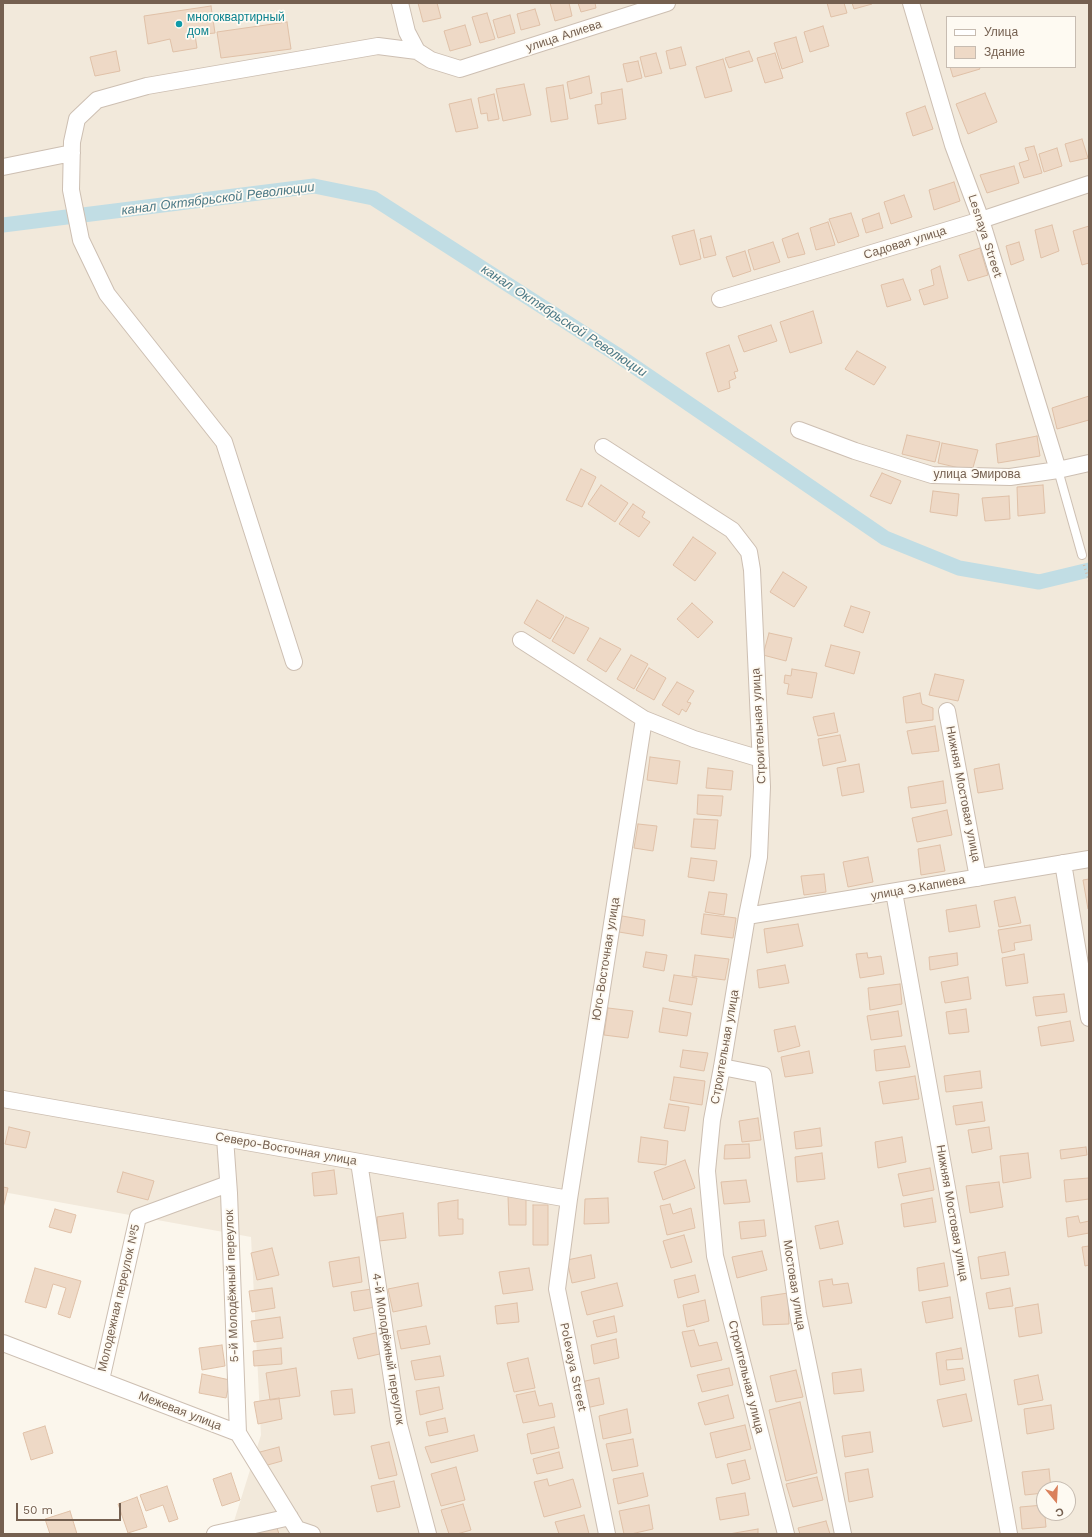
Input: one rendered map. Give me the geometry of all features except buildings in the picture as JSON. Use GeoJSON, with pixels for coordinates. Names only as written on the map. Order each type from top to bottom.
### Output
{"type":"FeatureCollection","features":[{"type":"Feature","properties":{"kind":"street"},"geometry":{"type":"LineString","coordinates":[[400,3],[407,32],[417,51]]}},
{"type":"Feature","properties":{"kind":"street","name":"улица Алиева"},"geometry":{"type":"LineString","coordinates":[[417,51],[431,60],[460,69],[667,3]]}},
{"type":"Feature","properties":{"kind":"street","name":"Lesnaya Street"},"geometry":{"type":"LineString","coordinates":[[912,3],[953,145],[981,220],[1058,470]]}},
{"type":"Feature","properties":{"kind":"street"},"geometry":{"type":"LineString","coordinates":[[294,662],[224,442],[107,294],[81,240],[71,190],[72,142],[77,119],[98,100],[147,86],[378,46],[417,51]]}},
{"type":"Feature","properties":{"kind":"street"},"geometry":{"type":"LineString","coordinates":[[3,168],[72,153]]}},
{"type":"Feature","properties":{"kind":"street","name":"Садовая улица"},"geometry":{"type":"LineString","coordinates":[[720,299],[981,220],[1089,184]]}},
{"type":"Feature","properties":{"kind":"street","name":"улица Эмирова"},"geometry":{"type":"LineString","coordinates":[[799,430],[855,451],[932,475],[1010,477],[1058,470],[1089,463]]}},
{"type":"Feature","properties":{"kind":"street","name":"Строительная улица"},"geometry":{"type":"LineString","coordinates":[[603,447],[732,530],[749,552],[752,570],[762,787],[759,857],[747,916],[712,1120],[707,1171],[715,1256],[786,1534]]}},
{"type":"Feature","properties":{"kind":"street"},"geometry":{"type":"LineString","coordinates":[[521,640],[644,719],[694,739],[761,760]]}},
{"type":"Feature","properties":{"kind":"street","name":"Нижняя Мостовая улица"},"geometry":{"type":"LineString","coordinates":[[947,711],[978,878]]}},
{"type":"Feature","properties":{"kind":"street","name":"Юго-Восточная улица"},"geometry":{"type":"LineString","coordinates":[[569,1199],[644,719]]}},
{"type":"Feature","properties":{"kind":"street","name":"улица Э.Капиева"},"geometry":{"type":"LineString","coordinates":[[747,916],[1089,859]]}},
{"type":"Feature","properties":{"kind":"street"},"geometry":{"type":"LineString","coordinates":[[1063,863],[1089,1018]]}},
{"type":"Feature","properties":{"kind":"street","name":"Нижняя Мостовая улица"},"geometry":{"type":"LineString","coordinates":[[894,892],[1009,1534]]}},
{"type":"Feature","properties":{"kind":"street","name":"Мостовая улица"},"geometry":{"type":"LineString","coordinates":[[722,1067],[763,1075],[798,1314],[843,1534]]}},
{"type":"Feature","properties":{"kind":"street","name":"Северо-Восточная улица"},"geometry":{"type":"LineString","coordinates":[[3,1099],[569,1199]]}},
{"type":"Feature","properties":{"kind":"street","name":"5-й Молодёжный переулок"},"geometry":{"type":"LineString","coordinates":[[224,1138],[228,1184],[238,1433]]}},
{"type":"Feature","properties":{"kind":"street","name":"4-й Молодёжный переулок"},"geometry":{"type":"LineString","coordinates":[[359,1162],[399,1424],[428,1534]]}},
{"type":"Feature","properties":{"kind":"street","name":"Молодежная переулок №5"},"geometry":{"type":"LineString","coordinates":[[101,1380],[138,1217],[228,1184]]}},
{"type":"Feature","properties":{"kind":"street","name":"Polevaya Street"},"geometry":{"type":"LineString","coordinates":[[569,1199],[557,1289],[607,1534]]}},
{"type":"Feature","properties":{"kind":"street","name":"Межевая улица"},"geometry":{"type":"LineString","coordinates":[[3,1343],[238,1433]]}},
{"type":"Feature","properties":{"kind":"street"},"geometry":{"type":"LineString","coordinates":[[238,1433],[297,1529],[312,1534]]}},
{"type":"Feature","properties":{"kind":"street"},"geometry":{"type":"LineString","coordinates":[[216,1534],[290,1517]]}},
{"type":"Feature","properties":{"kind":"lane"},"geometry":{"type":"LineString","coordinates":[[1058,470],[1082,555]]}},
{"type":"Feature","properties":{"kind":"path"},"geometry":{"type":"LineString","coordinates":[[1082,555],[1089,581]]}},
{"type":"Feature","properties":{"kind":"shaded area"},"geometry":{"type":"Polygon","coordinates":[[[3,3],[1089,3],[1089,1534],[230,1534],[261,1435],[251,1237],[3,1192],[3,3]]]}},
{"type":"Feature","properties":{"kind":"waterway","name":"канал Октябрьской Революции"},"geometry":{"type":"LineString","coordinates":[[3,225],[314,186],[373,198],[616,354],[885,538],[959,568],[1039,582],[1089,570]]}},
{"type":"Feature","properties":{"kind":"place","name":"многоквартирный дом"},"geometry":{"type":"Point","coordinates":[179,24]}}]}
